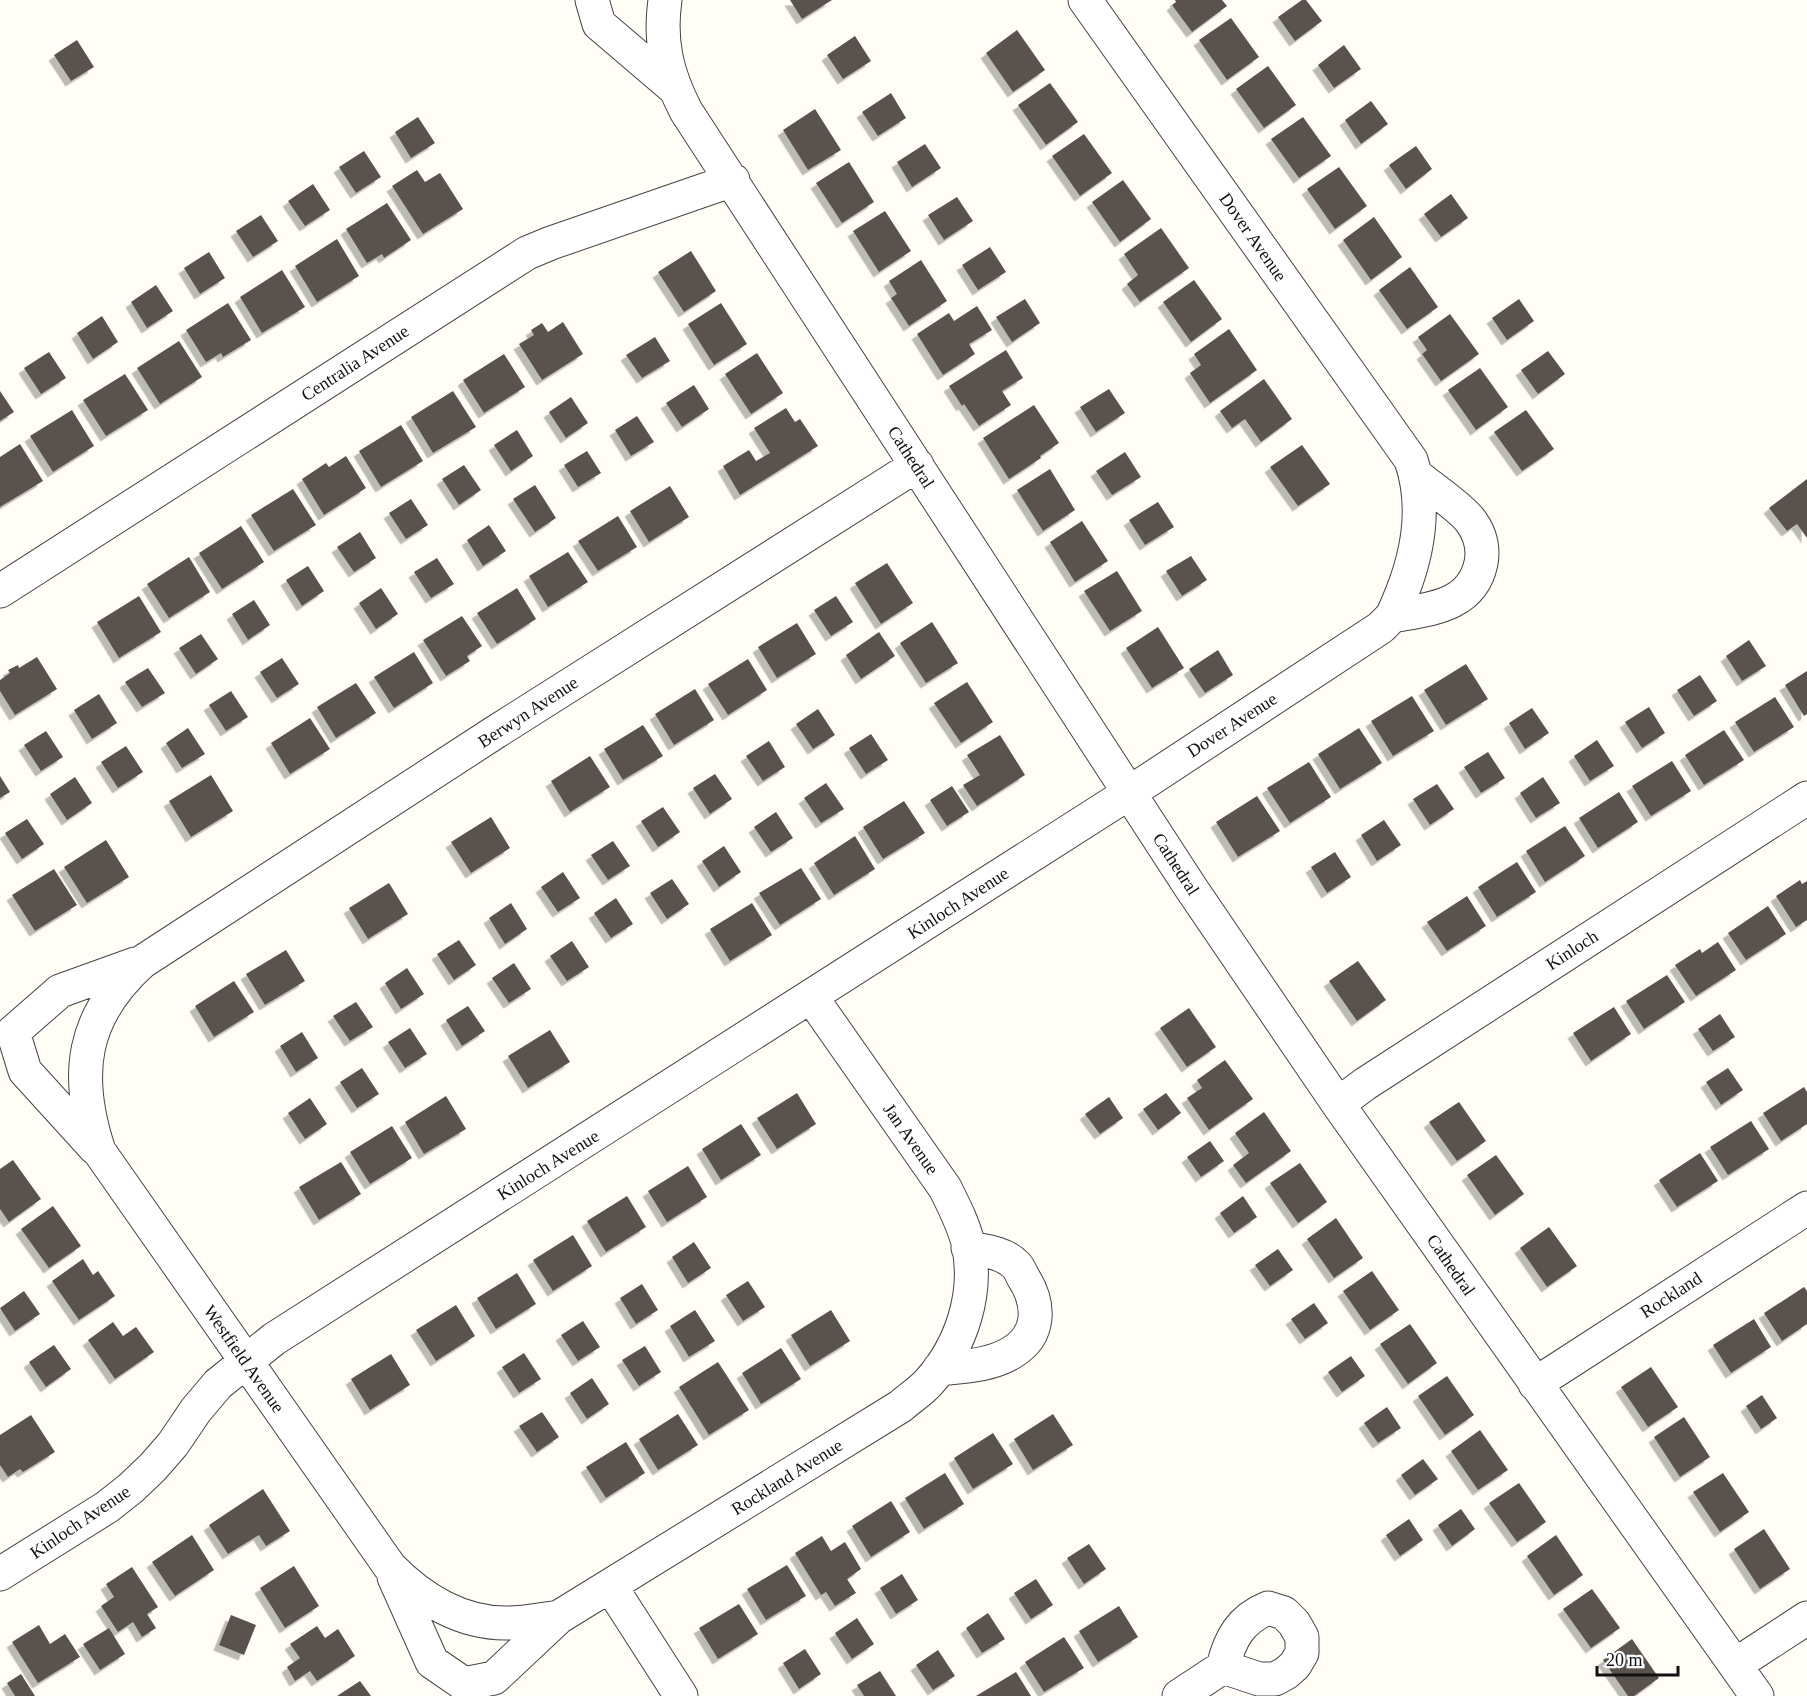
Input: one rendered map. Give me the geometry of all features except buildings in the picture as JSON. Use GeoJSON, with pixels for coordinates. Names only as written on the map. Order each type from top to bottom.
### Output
{"type":"FeatureCollection","features":[{"type":"Feature","properties":{"kind":"street"},"geometry":{"type":"LineString","coordinates":[[592,0],[599,24],[674,88]]}},
{"type":"Feature","properties":{"kind":"street","name":"Cathedral"},"geometry":{"type":"LineString","coordinates":[[665,0],[662,31],[666,60],[674,88],[686,111],[733,180],[1191,888],[1338,1104],[1757,1696]]}},
{"type":"Feature","properties":{"kind":"street","name":"Dover Avenue"},"geometry":{"type":"LineString","coordinates":[[1085,0],[1411,460],[1416,475],[1420,518],[1418,538],[1409,574],[1392,616],[1380,628],[1130,793]]}},
{"type":"Feature","properties":{"kind":"street","name":"Centralia Avenue"},"geometry":{"type":"LineString","coordinates":[[0,591],[527,253],[733,180]]}},
{"type":"Feature","properties":{"kind":"street","name":"Berwyn Avenue"},"geometry":{"type":"LineString","coordinates":[[87,1053],[96,1022],[108,998],[125,976],[142,962],[494,733],[917,465]]}},
{"type":"Feature","properties":{"kind":"street","name":"Dover Avenue"},"geometry":{"type":"LineString","coordinates":[[1392,616],[1436,608],[1454,601],[1470,589],[1479,572],[1483,552],[1479,534],[1468,518],[1416,475]]}},
{"type":"Feature","properties":{"kind":"street","name":"Kinloch Avenue"},"geometry":{"type":"LineString","coordinates":[[0,1574],[107,1507],[131,1488],[173,1444],[196,1410],[218,1384],[274,1339],[812,998],[1130,793]]}},
{"type":"Feature","properties":{"kind":"street","name":"Kinloch"},"geometry":{"type":"LineString","coordinates":[[1338,1104],[1365,1084],[1807,798]]}},
{"type":"Feature","properties":{"kind":"street","name":"Berwyn Avenue"},"geometry":{"type":"LineString","coordinates":[[13,1032],[60,991],[142,962]]}},
{"type":"Feature","properties":{"kind":"street","name":"Jan Avenue"},"geometry":{"type":"LineString","coordinates":[[812,998],[945,1188],[960,1218],[968,1248],[971,1281],[969,1296]]}},
{"type":"Feature","properties":{"kind":"street","name":"Westfield Avenue"},"geometry":{"type":"LineString","coordinates":[[13,1032],[25,1071],[99,1151],[245,1363],[390,1567],[422,1596],[447,1610],[478,1620]]}},
{"type":"Feature","properties":{"kind":"street","name":"Westfield Avenue"},"geometry":{"type":"LineString","coordinates":[[87,1053],[86,1088],[90,1125],[99,1151]]}},
{"type":"Feature","properties":{"kind":"street","name":"Rockland"},"geometry":{"type":"LineString","coordinates":[[1535,1384],[1807,1208]]}},
{"type":"Feature","properties":{"kind":"street"},"geometry":{"type":"LineString","coordinates":[[939,1369],[981,1365],[1012,1353],[1026,1341],[1035,1326],[1036,1307],[1029,1286],[1016,1265],[998,1253],[968,1248]]}},
{"type":"Feature","properties":{"kind":"street","name":"Rockland Avenue"},"geometry":{"type":"LineString","coordinates":[[464,1684],[494,1678],[559,1617],[901,1406],[928,1383],[945,1361],[958,1336],[969,1296]]}},
{"type":"Feature","properties":{"kind":"street","name":"Westfield Avenue"},"geometry":{"type":"LineString","coordinates":[[390,1567],[432,1662],[464,1684]]}},
{"type":"Feature","properties":{"kind":"street"},"geometry":{"type":"LineString","coordinates":[[611,1587],[681,1696]]}},
{"type":"Feature","properties":{"kind":"street","name":"Rockland Avenue"},"geometry":{"type":"LineString","coordinates":[[478,1620],[508,1623],[559,1617]]}},
{"type":"Feature","properties":{"kind":"street"},"geometry":{"type":"LineString","coordinates":[[1735,1665],[1807,1618]]}},
{"type":"Feature","properties":{"kind":"street"},"geometry":{"type":"LineString","coordinates":[[1179,1696],[1223,1667]]}}]}
